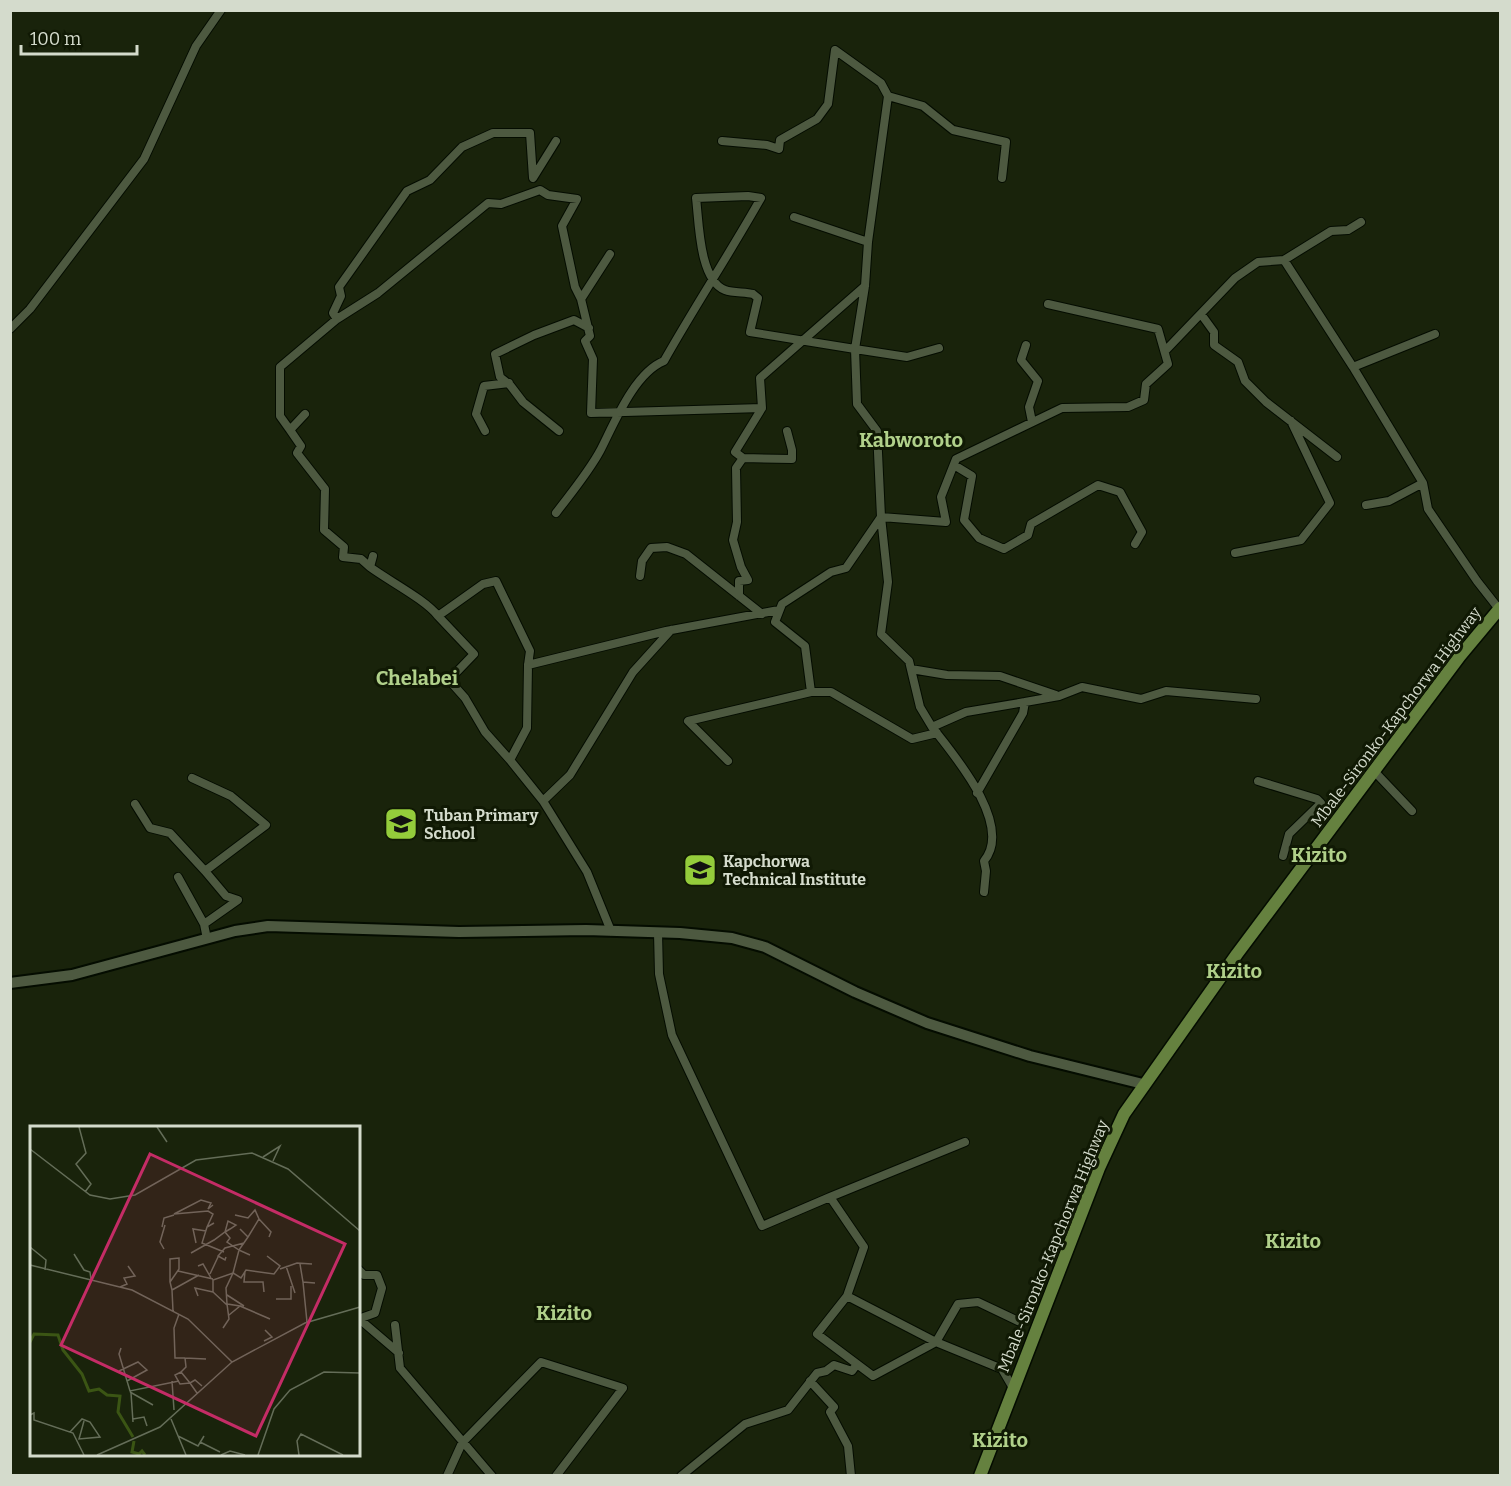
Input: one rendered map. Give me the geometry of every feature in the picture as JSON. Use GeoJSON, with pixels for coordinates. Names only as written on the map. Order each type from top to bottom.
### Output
{"type":"FeatureCollection","features":[{"type":"Feature","properties":{"kind":"main road","name":"Mbale-Sironko-Kapchorwa Highway"},"geometry":{"type":"LineString","coordinates":[[980,1476],[1107,1147],[1143,1084],[1460,656],[1500,608]]}},
{"type":"Feature","properties":{"kind":"street"},"geometry":{"type":"LineString","coordinates":[[10,328],[30,309],[144,159],[196,46],[221,10]]}},
{"type":"Feature","properties":{"kind":"street"},"geometry":{"type":"LineString","coordinates":[[722,141],[767,145],[779,149],[780,140],[817,119],[828,104],[835,50],[881,83],[888,96],[855,349],[857,404],[877,430],[881,517],[888,582],[881,634],[909,661],[920,707],[934,730],[970,777],[977,792],[992,831],[990,854],[984,861],[986,871],[984,892]]}},
{"type":"Feature","properties":{"kind":"street"},"geometry":{"type":"LineString","coordinates":[[888,96],[923,106],[953,130],[1006,142],[1002,178]]}},
{"type":"Feature","properties":{"kind":"street"},"geometry":{"type":"LineString","coordinates":[[337,320],[333,313],[341,296],[339,287],[407,191],[430,180],[462,147],[493,133],[530,133],[533,178],[556,141]]}},
{"type":"Feature","properties":{"kind":"street"},"geometry":{"type":"LineString","coordinates":[[611,931],[587,872],[543,801],[485,732],[465,698],[449,680],[474,654],[431,606],[397,587],[361,559],[343,558],[344,547],[324,530],[325,489],[297,453],[301,446],[280,416],[280,367],[337,320],[378,293],[488,202],[501,204],[540,190],[548,195],[577,199],[562,226],[575,287],[581,299],[590,336],[585,341],[593,359],[591,413],[762,408]]}},
{"type":"Feature","properties":{"kind":"street"},"geometry":{"type":"LineString","coordinates":[[556,513],[599,452],[617,413],[655,365],[664,361],[711,278],[735,245],[760,198],[748,195],[696,198],[702,250],[711,278],[726,291],[753,294],[758,298],[750,332],[907,357],[939,348]]}},
{"type":"Feature","properties":{"kind":"street"},"geometry":{"type":"LineString","coordinates":[[794,217],[868,242]]}},
{"type":"Feature","properties":{"kind":"street"},"geometry":{"type":"LineString","coordinates":[[1165,351],[1235,278],[1258,262],[1284,260],[1330,231],[1348,230],[1361,222]]}},
{"type":"Feature","properties":{"kind":"street"},"geometry":{"type":"LineString","coordinates":[[581,299],[610,254]]}},
{"type":"Feature","properties":{"kind":"street"},"geometry":{"type":"LineString","coordinates":[[1284,260],[1424,483],[1428,509],[1477,581],[1500,608]]}},
{"type":"Feature","properties":{"kind":"street"},"geometry":{"type":"LineString","coordinates":[[786,431],[792,450],[792,459],[743,458],[735,452],[762,408],[760,378],[865,286]]}},
{"type":"Feature","properties":{"kind":"street"},"geometry":{"type":"LineString","coordinates":[[881,517],[946,522],[941,497],[956,459],[1062,408],[1128,407],[1144,400],[1146,384],[1168,364],[1158,329],[1048,304]]}},
{"type":"Feature","properties":{"kind":"street"},"geometry":{"type":"LineString","coordinates":[[1201,314],[1214,332],[1214,345],[1238,362],[1245,381],[1337,457]]}},
{"type":"Feature","properties":{"kind":"street"},"geometry":{"type":"LineString","coordinates":[[559,431],[523,402],[509,383],[500,376],[495,354],[534,334],[574,321],[588,328]]}},
{"type":"Feature","properties":{"kind":"street"},"geometry":{"type":"LineString","coordinates":[[1353,367],[1435,334]]}},
{"type":"Feature","properties":{"kind":"street"},"geometry":{"type":"LineString","coordinates":[[1026,345],[1021,360],[1038,381],[1029,407],[1032,422]]}},
{"type":"Feature","properties":{"kind":"street"},"geometry":{"type":"LineString","coordinates":[[484,431],[476,414],[484,386],[509,383]]}},
{"type":"Feature","properties":{"kind":"street"},"geometry":{"type":"LineString","coordinates":[[290,430],[305,414]]}},
{"type":"Feature","properties":{"kind":"street"},"geometry":{"type":"LineString","coordinates":[[1235,553],[1301,540],[1330,503],[1291,421]]}},
{"type":"Feature","properties":{"kind":"street"},"geometry":{"type":"LineString","coordinates":[[739,596],[739,581],[748,580],[741,567],[733,540],[737,522],[736,468],[743,458]]}},
{"type":"Feature","properties":{"kind":"street"},"geometry":{"type":"LineString","coordinates":[[954,465],[972,476],[964,520],[979,538],[1004,549],[1028,535],[1031,524],[1098,485],[1120,492],[1142,532],[1135,544]]}},
{"type":"Feature","properties":{"kind":"street"},"geometry":{"type":"LineString","coordinates":[[1366,505],[1389,501],[1424,483]]}},
{"type":"Feature","properties":{"kind":"street"},"geometry":{"type":"LineString","coordinates":[[811,692],[805,646],[775,622],[779,610],[782,604],[831,572],[846,568],[881,517]]}},
{"type":"Feature","properties":{"kind":"street"},"geometry":{"type":"LineString","coordinates":[[640,576],[642,561],[651,548],[667,547],[686,554],[762,614]]}},
{"type":"Feature","properties":{"kind":"street"},"geometry":{"type":"LineString","coordinates":[[370,567],[373,556]]}},
{"type":"Feature","properties":{"kind":"street"},"geometry":{"type":"LineString","coordinates":[[438,616],[483,584],[496,581],[530,651],[527,728],[510,760]]}},
{"type":"Feature","properties":{"kind":"street"},"geometry":{"type":"LineString","coordinates":[[528,665],[671,630],[779,610]]}},
{"type":"Feature","properties":{"kind":"street"},"geometry":{"type":"LineString","coordinates":[[543,801],[570,775],[633,672],[671,630]]}},
{"type":"Feature","properties":{"kind":"street"},"geometry":{"type":"LineString","coordinates":[[911,669],[946,675],[1000,676],[1059,696]]}},
{"type":"Feature","properties":{"kind":"street"},"geometry":{"type":"LineString","coordinates":[[728,761],[688,721],[811,692],[831,692],[912,739],[966,712],[1059,696],[1082,687],[1141,699],[1166,691],[1256,699]]}},
{"type":"Feature","properties":{"kind":"street"},"geometry":{"type":"LineString","coordinates":[[977,792],[1023,712],[1025,702]]}},
{"type":"Feature","properties":{"kind":"street"},"geometry":{"type":"LineString","coordinates":[[1374,771],[1412,811]]}},
{"type":"Feature","properties":{"kind":"street"},"geometry":{"type":"LineString","coordinates":[[192,778],[231,796],[266,825],[205,871]]}},
{"type":"Feature","properties":{"kind":"street"},"geometry":{"type":"LineString","coordinates":[[1258,781],[1317,799],[1321,803],[1289,834],[1283,856]]}},
{"type":"Feature","properties":{"kind":"street"},"geometry":{"type":"LineString","coordinates":[[135,804],[150,828],[170,833],[226,896],[238,900],[204,924]]}},
{"type":"Feature","properties":{"kind":"street"},"geometry":{"type":"LineString","coordinates":[[178,877],[204,924],[207,939]]}},
{"type":"Feature","properties":{"kind":"street"},"geometry":{"type":"LineString","coordinates":[[10,983],[72,975],[235,931],[289,925],[459,932],[611,931],[732,938],[765,947],[855,992],[927,1023],[1030,1056],[1143,1084]]}},
{"type":"Feature","properties":{"kind":"street"},"geometry":{"type":"LineString","coordinates":[[658,933],[659,974],[672,1035],[762,1226],[965,1142]]}},
{"type":"Feature","properties":{"kind":"street"},"geometry":{"type":"LineString","coordinates":[[830,1197],[864,1247],[847,1296],[817,1334],[873,1376],[936,1342],[958,1304],[978,1302],[1020,1322]]}},
{"type":"Feature","properties":{"kind":"street"},"geometry":{"type":"LineString","coordinates":[[360,1271],[363,1275],[377,1275],[382,1288],[375,1313],[360,1318],[399,1353]]}},
{"type":"Feature","properties":{"kind":"street"},"geometry":{"type":"LineString","coordinates":[[847,1296],[936,1342],[1002,1369],[1013,1388]]}},
{"type":"Feature","properties":{"kind":"street"},"geometry":{"type":"LineString","coordinates":[[395,1325],[400,1368],[492,1476]]}},
{"type":"Feature","properties":{"kind":"street"},"geometry":{"type":"LineString","coordinates":[[447,1476],[462,1443],[541,1362],[623,1389],[556,1476]]}},
{"type":"Feature","properties":{"kind":"street"},"geometry":{"type":"LineString","coordinates":[[681,1476],[745,1424],[788,1410],[817,1373],[826,1371],[834,1365],[852,1371],[857,1364]]}},
{"type":"Feature","properties":{"kind":"street"},"geometry":{"type":"LineString","coordinates":[[810,1381],[834,1407],[830,1412],[848,1446],[851,1476]]}},
{"type":"Feature","properties":{"kind":"place","name":"Tuban Primary School"},"geometry":{"type":"Point","coordinates":[401,824]}},
{"type":"Feature","properties":{"kind":"place","name":"Kapchorwa Technical Institute"},"geometry":{"type":"Point","coordinates":[700,870]}},
{"type":"Feature","properties":{"kind":"district","name":"Kabworoto"},"geometry":{"type":"Point","coordinates":[911,440]}},
{"type":"Feature","properties":{"kind":"district","name":"Chelabei"},"geometry":{"type":"Point","coordinates":[417,678]}},
{"type":"Feature","properties":{"kind":"district","name":"Kizito"},"geometry":{"type":"Point","coordinates":[1319,855]}},
{"type":"Feature","properties":{"kind":"district","name":"Kizito"},"geometry":{"type":"Point","coordinates":[1234,971]}},
{"type":"Feature","properties":{"kind":"district","name":"Kizito"},"geometry":{"type":"Point","coordinates":[1293,1241]}},
{"type":"Feature","properties":{"kind":"district","name":"Kizito"},"geometry":{"type":"Point","coordinates":[564,1313]}},
{"type":"Feature","properties":{"kind":"district","name":"Kizito"},"geometry":{"type":"Point","coordinates":[1000,1440]}}]}
